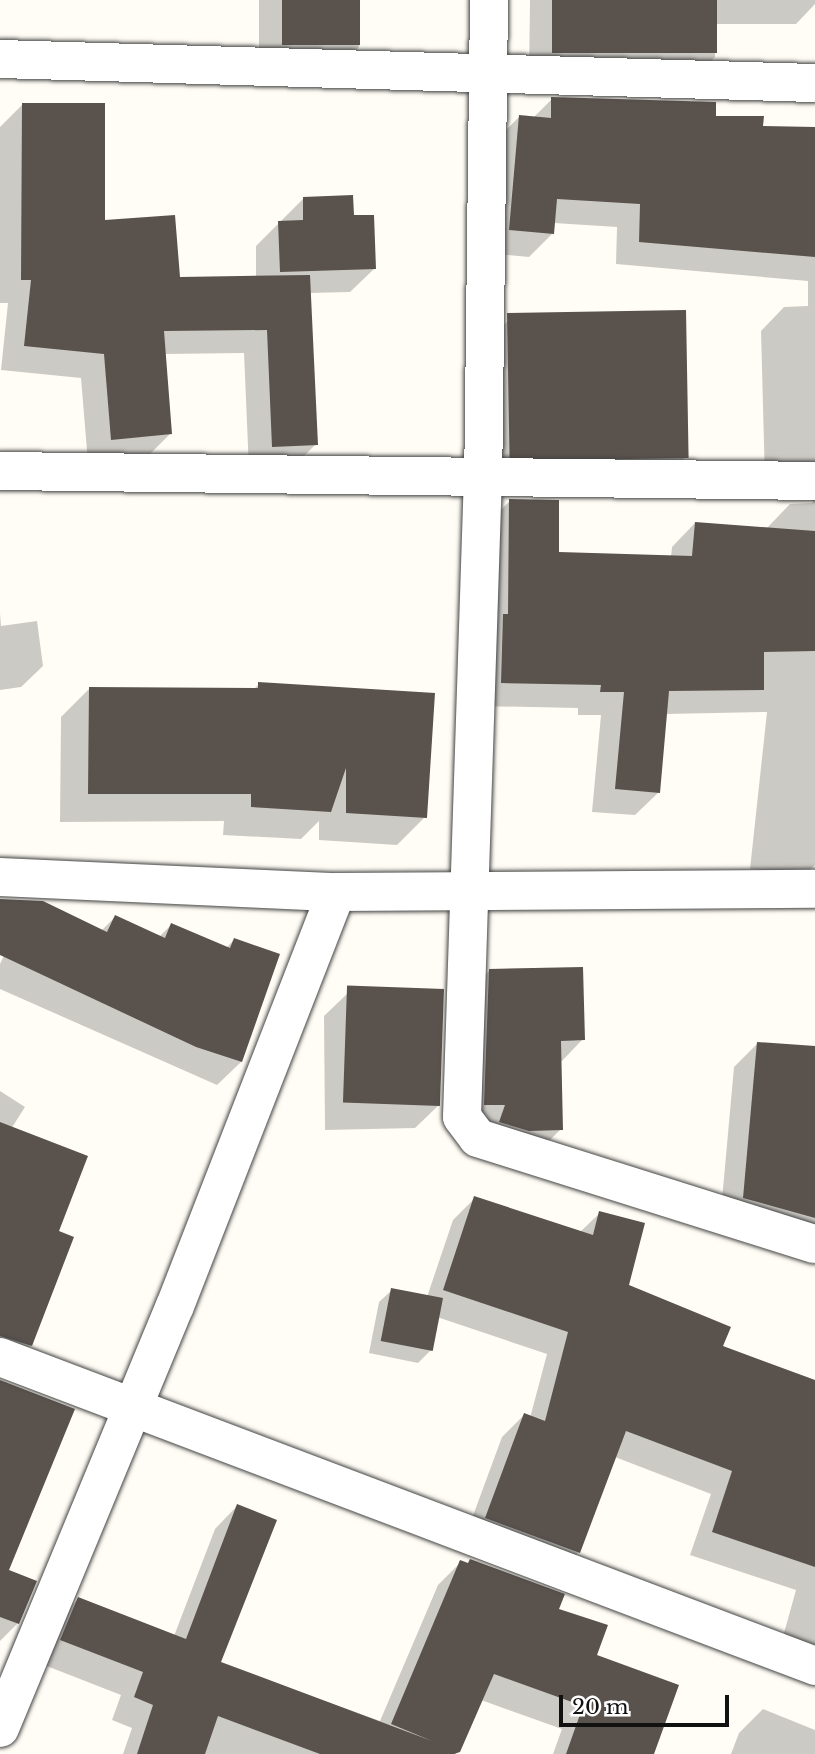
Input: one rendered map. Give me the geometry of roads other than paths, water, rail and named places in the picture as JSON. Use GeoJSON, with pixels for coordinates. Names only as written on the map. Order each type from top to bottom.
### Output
{"type":"FeatureCollection","features":[{"type":"Feature","properties":{"kind":"street"},"geometry":{"type":"LineString","coordinates":[[489,0],[483,474],[461,1118],[468,1132],[815,1244]]}},
{"type":"Feature","properties":{"kind":"street"},"geometry":{"type":"LineString","coordinates":[[0,59],[815,83]]}},
{"type":"Feature","properties":{"kind":"street"},"geometry":{"type":"LineString","coordinates":[[0,471],[483,474],[815,481]]}},
{"type":"Feature","properties":{"kind":"street"},"geometry":{"type":"LineString","coordinates":[[0,877],[336,892],[815,889]]}},
{"type":"Feature","properties":{"kind":"street"},"geometry":{"type":"LineString","coordinates":[[0,1728],[132,1408],[336,892]]}},
{"type":"Feature","properties":{"kind":"street"},"geometry":{"type":"LineString","coordinates":[[0,1357],[815,1666]]}}]}
